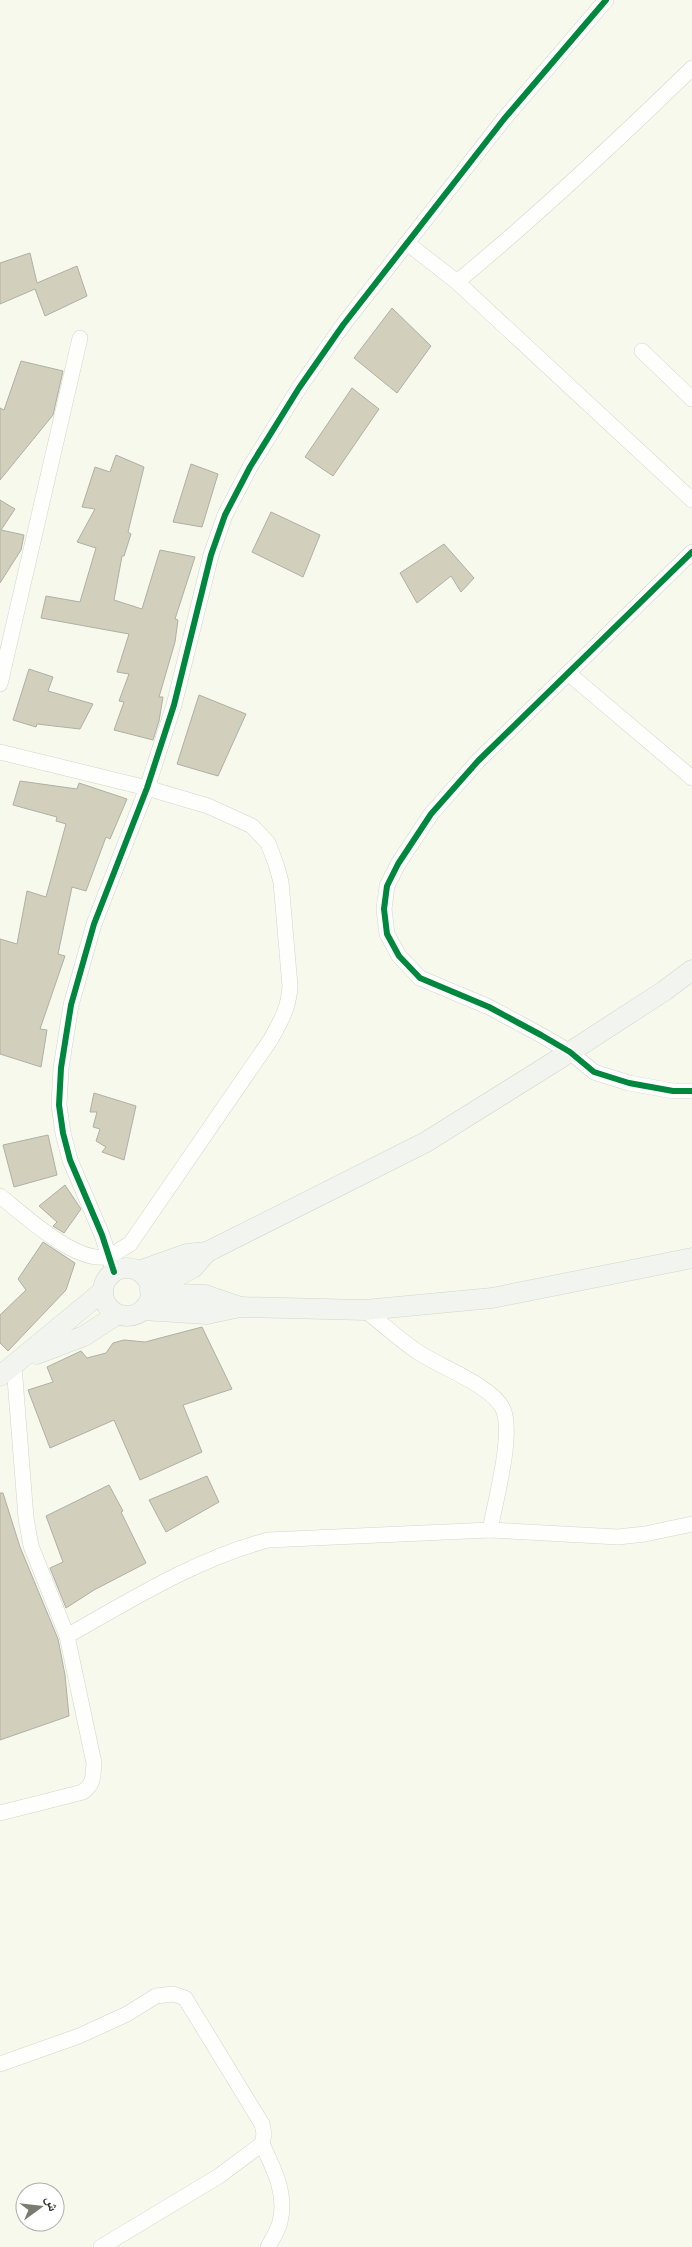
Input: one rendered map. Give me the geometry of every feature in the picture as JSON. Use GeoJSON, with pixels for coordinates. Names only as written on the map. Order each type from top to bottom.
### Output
{"type":"FeatureCollection","features":[{"type":"Feature","properties":{"kind":"street"},"geometry":{"type":"LineString","coordinates":[[111,1264],[102,1234],[70,1160],[63,1133],[59,1105],[61,1068],[71,1004],[94,924],[147,788],[174,704],[211,555],[226,515],[250,466],[299,388],[343,325],[504,119],[606,0]]}},
{"type":"Feature","properties":{"kind":"street"},"geometry":{"type":"LineString","coordinates":[[457,282],[525,225],[604,153],[692,68]]}},
{"type":"Feature","properties":{"kind":"street"},"geometry":{"type":"LineString","coordinates":[[407,243],[457,282],[692,500]]}},
{"type":"Feature","properties":{"kind":"street"},"geometry":{"type":"LineString","coordinates":[[0,684],[80,338]]}},
{"type":"Feature","properties":{"kind":"street"},"geometry":{"type":"LineString","coordinates":[[642,352],[692,399]]}},
{"type":"Feature","properties":{"kind":"street"},"geometry":{"type":"LineString","coordinates":[[692,552],[478,761],[431,814],[398,864],[387,886],[384,909],[387,934],[399,956],[420,978],[489,1007],[570,1052],[594,1072],[608,1077],[673,1090],[692,1091]]}},
{"type":"Feature","properties":{"kind":"street"},"geometry":{"type":"LineString","coordinates":[[568,673],[692,778]]}},
{"type":"Feature","properties":{"kind":"street"},"geometry":{"type":"LineString","coordinates":[[0,752],[147,788],[208,806],[252,826],[268,843],[280,882],[288,946],[289,1002],[284,1016],[271,1039],[130,1244],[111,1264],[103,1291],[107,1305],[118,1314],[133,1315],[147,1298],[193,1268],[208,1252],[426,1142],[570,1052],[692,970]]}},
{"type":"Feature","properties":{"kind":"street"},"geometry":{"type":"LineString","coordinates":[[0,1196],[48,1233],[80,1252],[139,1272],[147,1279],[147,1298]]}},
{"type":"Feature","properties":{"kind":"street"},"geometry":{"type":"LineString","coordinates":[[139,1272],[187,1254],[208,1252]]}},
{"type":"Feature","properties":{"kind":"street"},"geometry":{"type":"LineString","coordinates":[[147,1298],[205,1295],[240,1307],[364,1310],[492,1298],[692,1258]]}},
{"type":"Feature","properties":{"kind":"street"},"geometry":{"type":"LineString","coordinates":[[12,1367],[103,1291]]}},
{"type":"Feature","properties":{"kind":"street"},"geometry":{"type":"LineString","coordinates":[[364,1310],[416,1351],[494,1397],[503,1409],[506,1421],[506,1440],[490,1530]]}},
{"type":"Feature","properties":{"kind":"street"},"geometry":{"type":"LineString","coordinates":[[12,1367],[84,1336],[118,1314]]}},
{"type":"Feature","properties":{"kind":"street"},"geometry":{"type":"LineString","coordinates":[[0,1813],[70,1797],[83,1792],[90,1787],[94,1763],[67,1636],[31,1546],[26,1518],[12,1367]]}},
{"type":"Feature","properties":{"kind":"street"},"geometry":{"type":"LineString","coordinates":[[67,1636],[159,1584],[242,1547],[259,1542],[288,1538],[490,1530],[618,1537],[646,1534],[692,1524]]}},
{"type":"Feature","properties":{"kind":"street"},"geometry":{"type":"LineString","coordinates":[[0,2064],[79,2036],[127,2014],[156,1996],[173,1994],[186,1998],[262,2124],[264,2134],[262,2144],[279,2183],[282,2202],[280,2224],[268,2247]]}},
{"type":"Feature","properties":{"kind":"street"},"geometry":{"type":"LineString","coordinates":[[101,2247],[219,2176],[262,2144]]}},
{"type":"Feature","properties":{"kind":"building"},"geometry":{"type":"Polygon","coordinates":[[[30,253],[37,283],[77,266],[87,296],[45,316],[35,289],[0,304],[0,263],[30,253]]]}},
{"type":"Feature","properties":{"kind":"building"},"geometry":{"type":"Polygon","coordinates":[[[392,308],[431,346],[397,393],[354,358],[392,308]]]}},
{"type":"Feature","properties":{"kind":"building"},"geometry":{"type":"Polygon","coordinates":[[[21,361],[63,371],[53,415],[0,480],[0,408],[4,410],[21,361]]]}},
{"type":"Feature","properties":{"kind":"building"},"geometry":{"type":"Polygon","coordinates":[[[352,388],[379,409],[333,476],[305,457],[352,388]]]}},
{"type":"Feature","properties":{"kind":"building"},"geometry":{"type":"Polygon","coordinates":[[[116,455],[144,467],[128,532],[131,534],[124,556],[122,556],[114,600],[142,609],[160,550],[195,557],[175,619],[178,620],[175,642],[159,697],[163,697],[159,721],[153,740],[114,730],[124,702],[119,701],[129,674],[117,672],[129,634],[41,618],[46,596],[80,602],[96,548],[77,542],[95,509],[82,507],[95,467],[110,472],[116,455]]]}},
{"type":"Feature","properties":{"kind":"building"},"geometry":{"type":"Polygon","coordinates":[[[191,464],[218,474],[202,527],[173,522],[191,464]]]}},
{"type":"Feature","properties":{"kind":"building"},"geometry":{"type":"Polygon","coordinates":[[[0,500],[15,509],[1,530],[24,535],[21,550],[0,583],[0,500]]]}},
{"type":"Feature","properties":{"kind":"building"},"geometry":{"type":"Polygon","coordinates":[[[271,512],[320,535],[303,577],[252,552],[271,512]]]}},
{"type":"Feature","properties":{"kind":"building"},"geometry":{"type":"Polygon","coordinates":[[[444,544],[474,578],[461,592],[451,576],[417,603],[400,573],[444,544]]]}},
{"type":"Feature","properties":{"kind":"building"},"geometry":{"type":"Polygon","coordinates":[[[29,669],[53,677],[48,691],[93,704],[80,729],[37,724],[36,727],[13,720],[29,669]]]}},
{"type":"Feature","properties":{"kind":"building"},"geometry":{"type":"Polygon","coordinates":[[[199,695],[246,714],[218,776],[177,764],[199,695]]]}},
{"type":"Feature","properties":{"kind":"building"},"geometry":{"type":"Polygon","coordinates":[[[20,781],[77,789],[79,783],[127,799],[110,839],[106,837],[86,891],[72,887],[58,954],[65,956],[40,1029],[47,1030],[41,1067],[0,1054],[0,939],[17,944],[27,891],[46,897],[66,824],[56,821],[57,817],[13,805],[20,781]]]}},
{"type":"Feature","properties":{"kind":"building"},"geometry":{"type":"Polygon","coordinates":[[[94,1093],[136,1106],[124,1160],[102,1152],[106,1147],[96,1141],[100,1129],[93,1127],[97,1112],[90,1112],[94,1093]]]}},
{"type":"Feature","properties":{"kind":"building"},"geometry":{"type":"Polygon","coordinates":[[[48,1135],[57,1175],[14,1187],[3,1145],[48,1135]]]}},
{"type":"Feature","properties":{"kind":"building"},"geometry":{"type":"Polygon","coordinates":[[[65,1185],[81,1209],[64,1233],[53,1226],[57,1222],[39,1206],[65,1185]]]}},
{"type":"Feature","properties":{"kind":"building"},"geometry":{"type":"Polygon","coordinates":[[[43,1242],[75,1263],[66,1290],[8,1351],[0,1343],[0,1315],[26,1290],[18,1279],[43,1242]]]}},
{"type":"Feature","properties":{"kind":"building"},"geometry":{"type":"Polygon","coordinates":[[[202,1327],[232,1389],[183,1405],[202,1452],[140,1480],[114,1420],[50,1448],[28,1390],[53,1382],[47,1367],[81,1351],[87,1358],[106,1353],[113,1343],[124,1340],[145,1342],[202,1327]]]}},
{"type":"Feature","properties":{"kind":"building"},"geometry":{"type":"Polygon","coordinates":[[[207,1476],[219,1502],[166,1532],[149,1500],[207,1476]]]}},
{"type":"Feature","properties":{"kind":"building"},"geometry":{"type":"Polygon","coordinates":[[[109,1485],[123,1511],[121,1512],[146,1563],[94,1590],[66,1608],[50,1568],[63,1562],[46,1516],[109,1485]]]}},
{"type":"Feature","properties":{"kind":"building"},"geometry":{"type":"Polygon","coordinates":[[[0,1493],[3,1493],[20,1547],[58,1639],[65,1675],[69,1716],[0,1740],[0,1493]]]}},
{"type":"Feature","properties":{"kind":"cycle path"},"geometry":{"type":"LineString","coordinates":[[114,1272],[102,1235],[70,1160],[63,1133],[59,1105],[61,1068],[71,1005],[94,924],[147,788],[174,705],[211,555],[225,515],[250,467],[299,388],[343,325],[504,119],[606,0]]}},
{"type":"Feature","properties":{"kind":"cycle path"},"geometry":{"type":"LineString","coordinates":[[692,552],[478,761],[431,814],[398,864],[387,886],[384,909],[387,934],[399,956],[420,978],[489,1007],[541,1035],[570,1052],[594,1072],[629,1083],[673,1091],[692,1091]]}}]}
